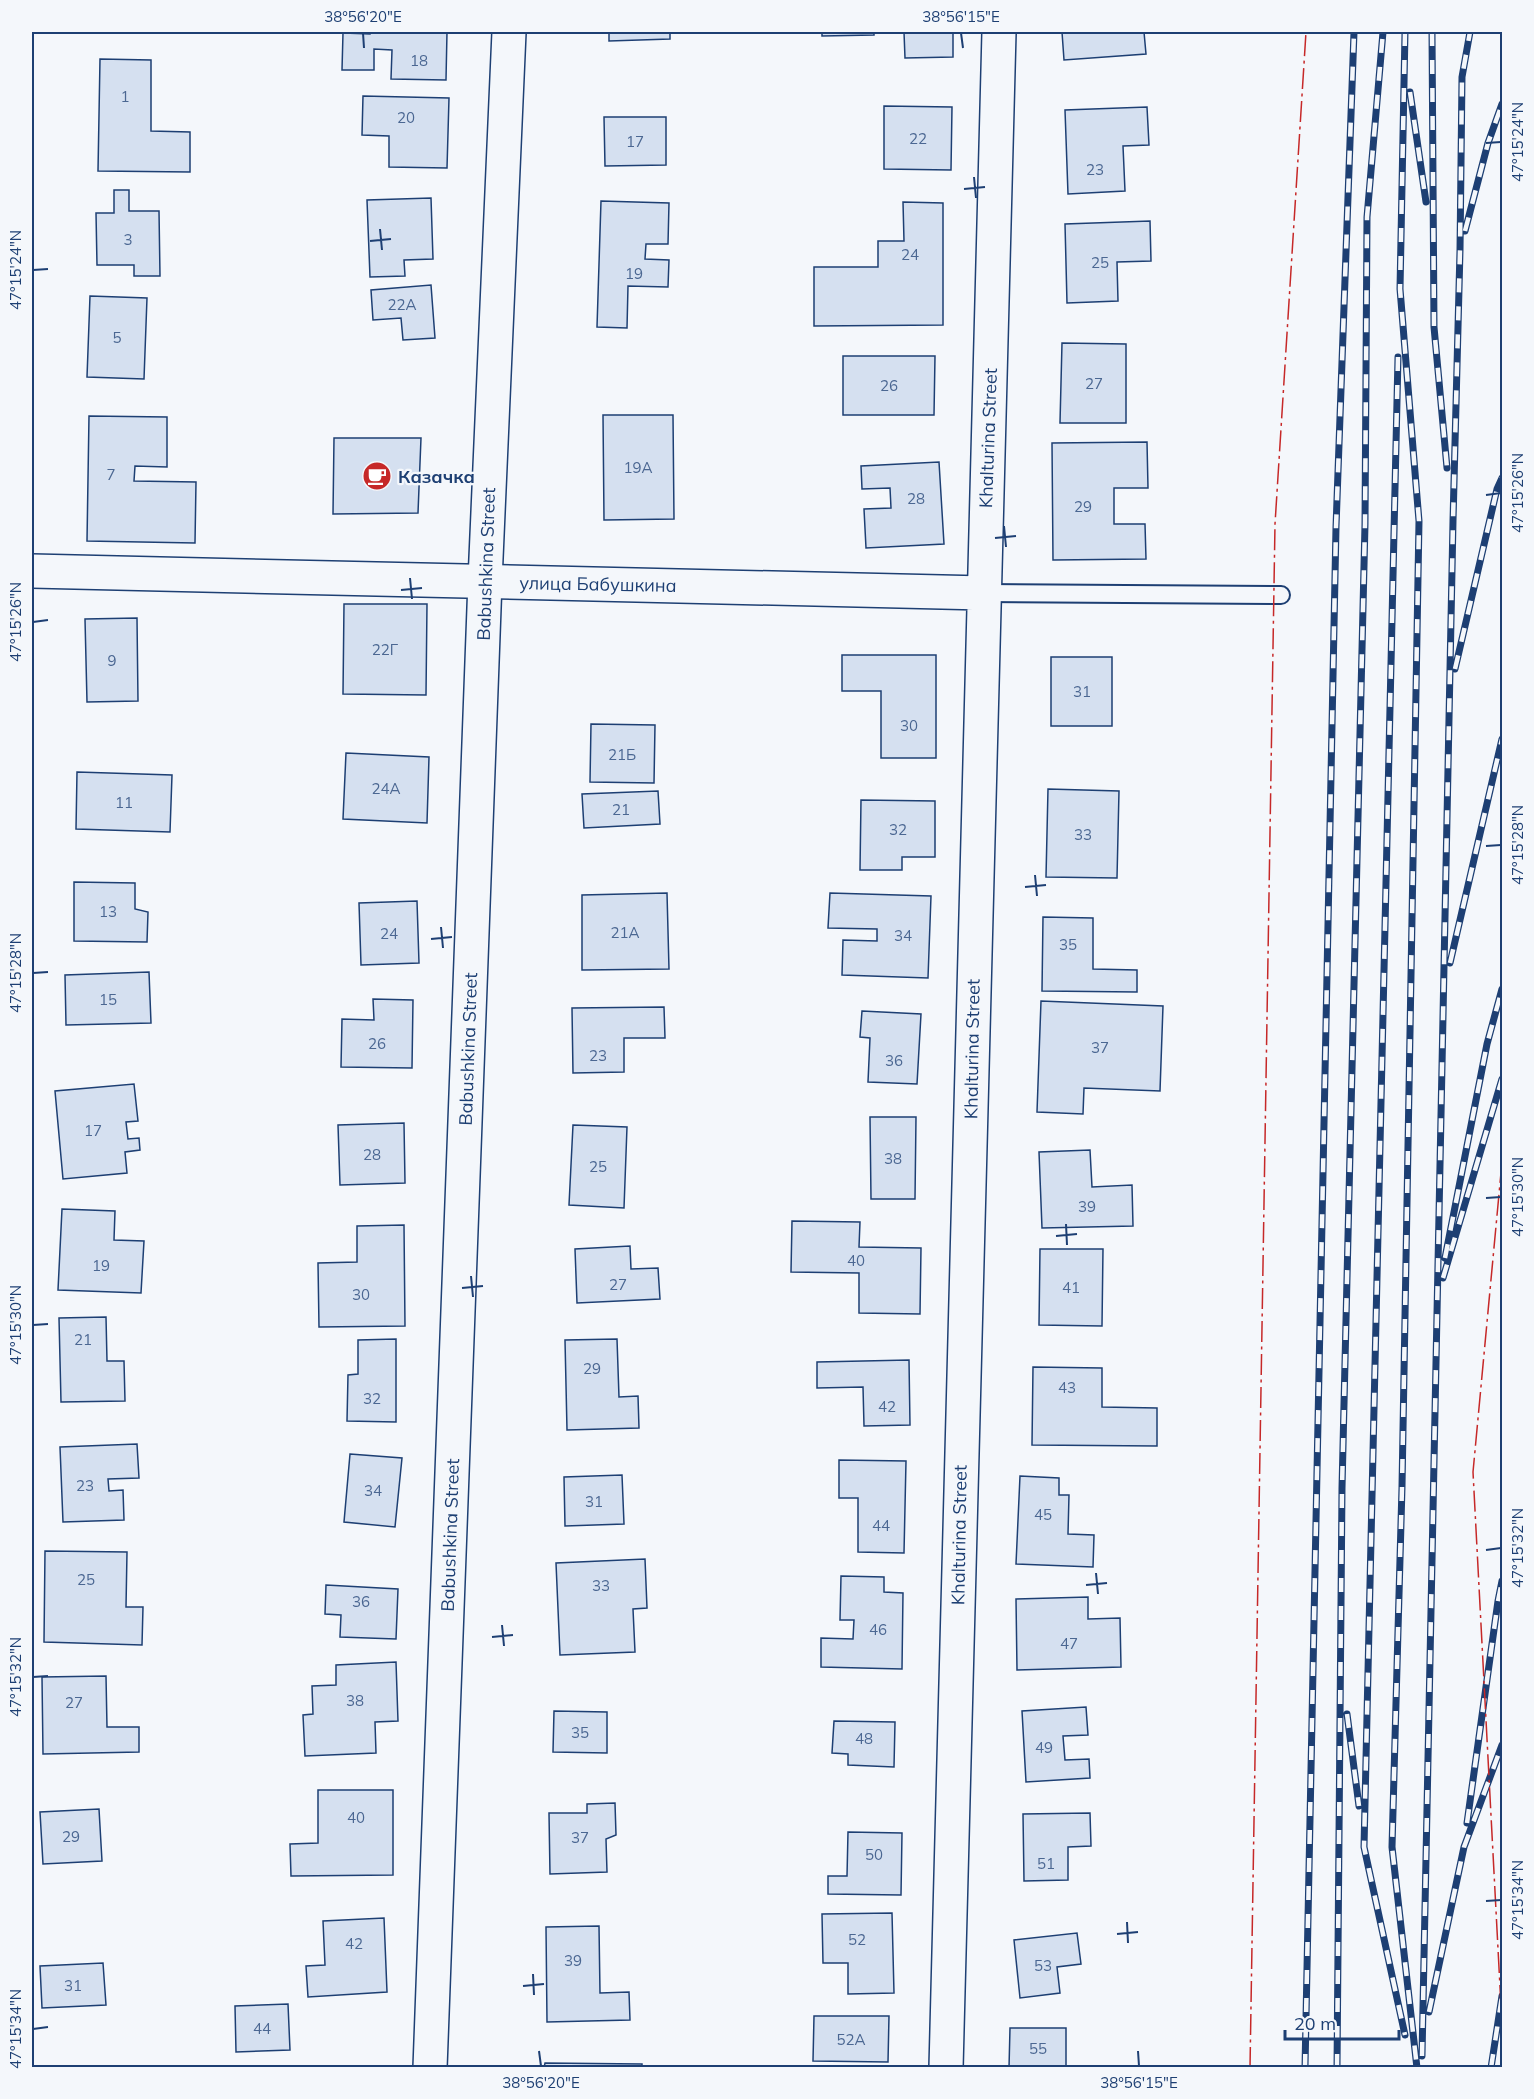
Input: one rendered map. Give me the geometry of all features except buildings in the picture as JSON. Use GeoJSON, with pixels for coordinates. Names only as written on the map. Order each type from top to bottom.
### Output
{"type":"FeatureCollection","features":[{"type":"Feature","properties":{"kind":"street","name":"Babushkina Street"},"geometry":{"type":"LineString","coordinates":[[430,2067],[485,581],[509,32]]}},
{"type":"Feature","properties":{"kind":"street","name":"Khalturina Street"},"geometry":{"type":"LineString","coordinates":[[946,2067],[999,32]]}},
{"type":"Feature","properties":{"kind":"street","name":"улица Бабушкина"},"geometry":{"type":"LineString","coordinates":[[32,571],[984,594]]}},
{"type":"Feature","properties":{"kind":"lane"},"geometry":{"type":"LineString","coordinates":[[984,594],[1281,595]]}},
{"type":"Feature","properties":{"kind":"railway"},"geometry":{"type":"LineString","coordinates":[[1305,2068],[1336,527],[1354,32]]}},
{"type":"Feature","properties":{"kind":"railway"},"geometry":{"type":"LineString","coordinates":[[1337,2068],[1342,1488],[1365,524],[1367,217],[1383,32]]}},
{"type":"Feature","properties":{"kind":"railway"},"geometry":{"type":"LineString","coordinates":[[1405,32],[1400,289],[1419,521],[1402,1487],[1392,1847],[1417,2068]]}},
{"type":"Feature","properties":{"kind":"railway"},"geometry":{"type":"LineString","coordinates":[[1432,32],[1434,327],[1447,468]]}},
{"type":"Feature","properties":{"kind":"railway"},"geometry":{"type":"LineString","coordinates":[[1422,2056],[1462,77],[1470,32]]}},
{"type":"Feature","properties":{"kind":"railway"},"geometry":{"type":"LineString","coordinates":[[1410,92],[1426,202]]}},
{"type":"Feature","properties":{"kind":"railway"},"geometry":{"type":"LineString","coordinates":[[1465,231],[1488,143],[1502,104]]}},
{"type":"Feature","properties":{"kind":"railway"},"geometry":{"type":"LineString","coordinates":[[1398,357],[1364,1847],[1405,2035]]}},
{"type":"Feature","properties":{"kind":"railway"},"geometry":{"type":"LineString","coordinates":[[1455,669],[1497,489],[1502,478]]}},
{"type":"Feature","properties":{"kind":"railway"},"geometry":{"type":"LineString","coordinates":[[1450,963],[1502,739]]}},
{"type":"Feature","properties":{"kind":"railway"},"geometry":{"type":"LineString","coordinates":[[1445,1258],[1487,1044],[1502,989]]}},
{"type":"Feature","properties":{"kind":"railway"},"geometry":{"type":"LineString","coordinates":[[1443,1278],[1502,1079]]}},
{"type":"Feature","properties":{"kind":"railway"},"geometry":{"type":"LineString","coordinates":[[1467,1823],[1502,1581]]}},
{"type":"Feature","properties":{"kind":"railway"},"geometry":{"type":"LineString","coordinates":[[1347,1714],[1359,1806]]}},
{"type":"Feature","properties":{"kind":"railway"},"geometry":{"type":"LineString","coordinates":[[1429,2012],[1464,1847],[1502,1745]]}},
{"type":"Feature","properties":{"kind":"railway"},"geometry":{"type":"LineString","coordinates":[[1491,2068],[1502,1996]]}},
{"type":"Feature","properties":{"kind":"power"},"geometry":{"type":"LineString","coordinates":[[1250,2068],[1275,524],[1306,32]]}},
{"type":"Feature","properties":{"kind":"power"},"geometry":{"type":"LineString","coordinates":[[1502,1162],[1473,1472],[1502,2025]]}},
{"type":"Feature","properties":{"kind":"place","name":"Казачка"},"geometry":{"type":"Point","coordinates":[377,476]}}]}
